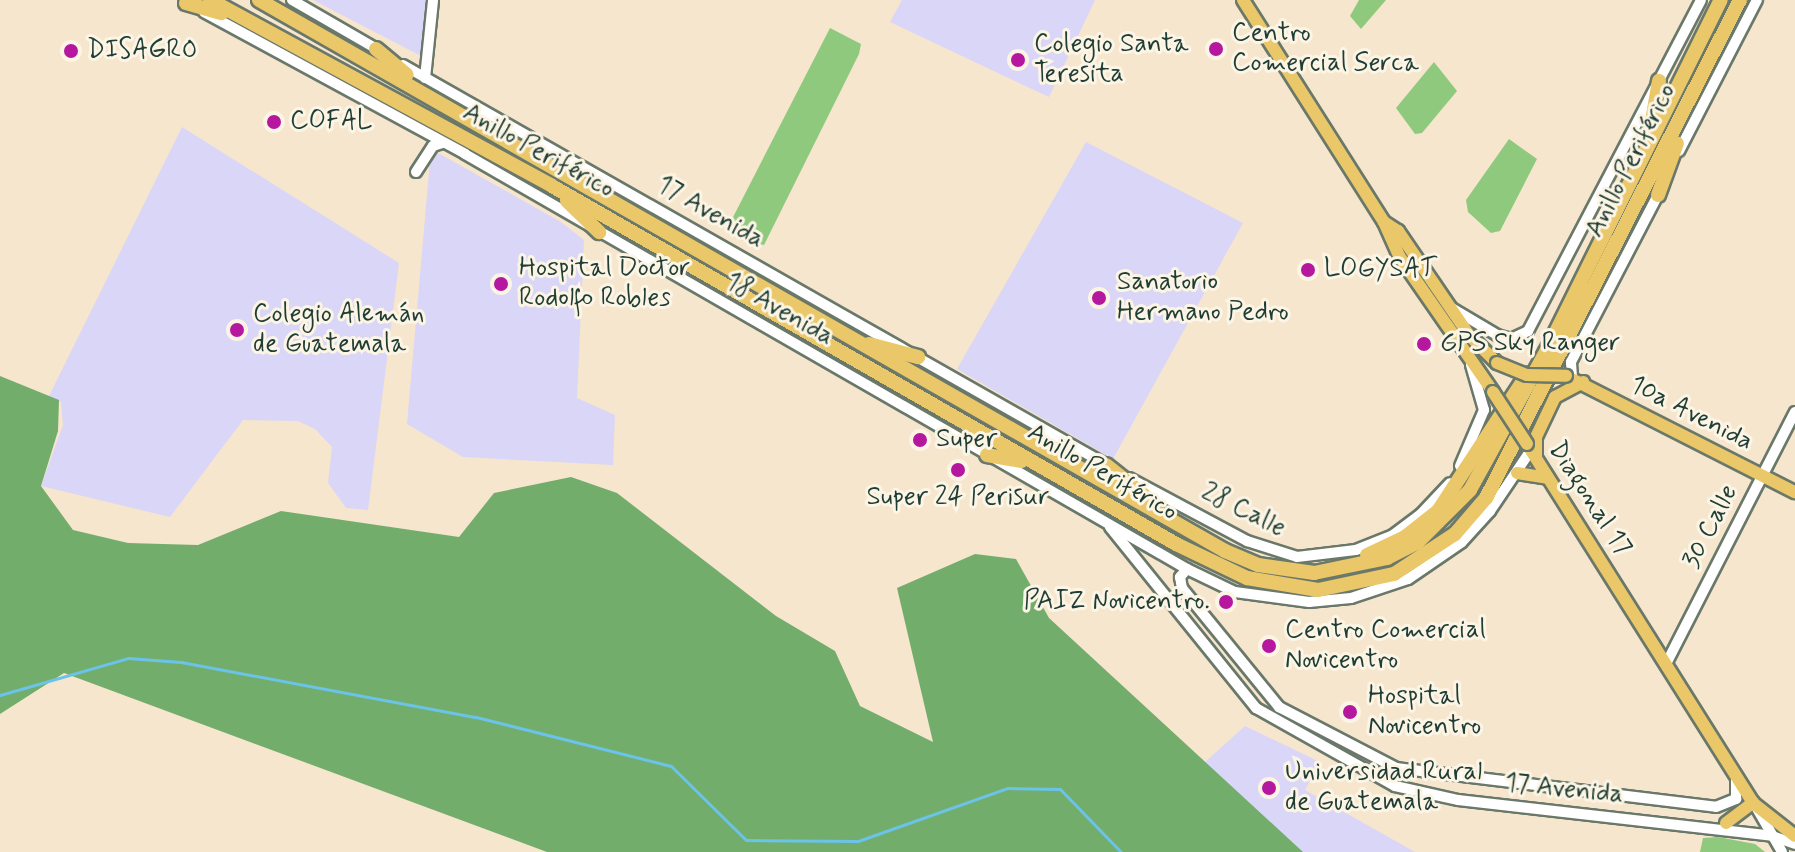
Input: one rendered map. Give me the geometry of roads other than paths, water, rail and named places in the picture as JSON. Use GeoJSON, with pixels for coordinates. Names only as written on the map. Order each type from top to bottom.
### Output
{"type":"FeatureCollection","features":[{"type":"Feature","properties":{"kind":"highway","name":"Anillo Periférico"},"geometry":{"type":"LineString","coordinates":[[210,0],[552,186],[1218,566],[1284,587],[1353,585],[1394,574],[1432,552],[1486,498],[1740,0]]}},
{"type":"Feature","properties":{"kind":"highway","name":"Anillo Periférico"},"geometry":{"type":"LineString","coordinates":[[259,0],[1192,533],[1258,565],[1314,573],[1387,558],[1417,543],[1470,490],[1721,0]]}},
{"type":"Feature","properties":{"kind":"highway"},"geometry":{"type":"LineString","coordinates":[[184,1],[245,20]]}},
{"type":"Feature","properties":{"kind":"highway"},"geometry":{"type":"LineString","coordinates":[[376,49],[435,98]]}},
{"type":"Feature","properties":{"kind":"highway"},"geometry":{"type":"LineString","coordinates":[[1648,147],[1659,81]]}},
{"type":"Feature","properties":{"kind":"highway"},"geometry":{"type":"LineString","coordinates":[[1658,195],[1700,81]]}},
{"type":"Feature","properties":{"kind":"highway"},"geometry":{"type":"LineString","coordinates":[[552,186],[599,232]]}},
{"type":"Feature","properties":{"kind":"highway"},"geometry":{"type":"LineString","coordinates":[[850,339],[918,357]]}},
{"type":"Feature","properties":{"kind":"highway"},"geometry":{"type":"LineString","coordinates":[[1314,573],[1380,550],[1438,511],[1464,478],[1509,397],[1527,375]]}},
{"type":"Feature","properties":{"kind":"highway"},"geometry":{"type":"LineString","coordinates":[[987,455],[1052,471]]}},
{"type":"Feature","properties":{"kind":"highway"},"geometry":{"type":"LineString","coordinates":[[1106,465],[1192,533]]}},
{"type":"Feature","properties":{"kind":"main road","name":"Diagonal 17"},"geometry":{"type":"LineString","coordinates":[[1243,0],[1384,222],[1399,256],[1550,479],[1753,803],[1795,836]]}},
{"type":"Feature","properties":{"kind":"main road","name":"Diagonal 17"},"geometry":{"type":"LineString","coordinates":[[1384,222],[1398,231],[1447,304],[1497,363],[1527,375],[1573,378]]}},
{"type":"Feature","properties":{"kind":"main road"},"geometry":{"type":"LineString","coordinates":[[1531,451],[1555,397],[1573,378]]}},
{"type":"Feature","properties":{"kind":"main road","name":"10a Avenida"},"geometry":{"type":"LineString","coordinates":[[1573,378],[1795,492]]}},
{"type":"Feature","properties":{"kind":"main road"},"geometry":{"type":"LineString","coordinates":[[1517,473],[1550,479]]}},
{"type":"Feature","properties":{"kind":"main road"},"geometry":{"type":"LineString","coordinates":[[1726,823],[1753,803]]}},
{"type":"Feature","properties":{"kind":"street","name":"17 Avenida"},"geometry":{"type":"LineString","coordinates":[[292,0],[1106,465]]}},
{"type":"Feature","properties":{"kind":"street"},"geometry":{"type":"LineString","coordinates":[[425,78],[433,0]]}},
{"type":"Feature","properties":{"kind":"street"},"geometry":{"type":"LineString","coordinates":[[1447,304],[1497,335],[1511,339],[1528,331],[1701,0]]}},
{"type":"Feature","properties":{"kind":"street"},"geometry":{"type":"LineString","coordinates":[[1573,378],[1571,362],[1757,0]]}},
{"type":"Feature","properties":{"kind":"street","name":"18 Avenida"},"geometry":{"type":"LineString","coordinates":[[184,1],[442,143],[1103,519]]}},
{"type":"Feature","properties":{"kind":"street"},"geometry":{"type":"LineString","coordinates":[[416,172],[433,146],[442,143]]}},
{"type":"Feature","properties":{"kind":"street","name":"28 Calle"},"geometry":{"type":"LineString","coordinates":[[1106,465],[1268,551],[1297,557],[1356,550],[1421,514],[1456,473],[1484,410],[1467,356]]}},
{"type":"Feature","properties":{"kind":"street","name":"30 Calle"},"geometry":{"type":"LineString","coordinates":[[1666,664],[1795,412]]}},
{"type":"Feature","properties":{"kind":"street","name":"Anillo Periférico"},"geometry":{"type":"LineString","coordinates":[[1103,519],[1187,569],[1263,599],[1309,602],[1363,595],[1438,562],[1490,511],[1531,451]]}},
{"type":"Feature","properties":{"kind":"street","name":"17 Avenida"},"geometry":{"type":"LineString","coordinates":[[1103,519],[1240,693],[1267,717],[1395,786],[1497,805],[1772,836],[1795,844]]}},
{"type":"Feature","properties":{"kind":"street"},"geometry":{"type":"LineString","coordinates":[[1176,611],[1189,599],[1179,579],[1187,569]]}},
{"type":"Feature","properties":{"kind":"street","name":"17 Avenida"},"geometry":{"type":"LineString","coordinates":[[1189,599],[1279,707],[1396,768],[1499,783],[1716,807]]}},
{"type":"Feature","properties":{"kind":"street"},"geometry":{"type":"LineString","coordinates":[[1716,807],[1736,799],[1736,777]]}},
{"type":"Feature","properties":{"kind":"street"},"geometry":{"type":"LineString","coordinates":[[1497,805],[1499,783]]}},
{"type":"Feature","properties":{"kind":"street","name":"Diagonal 17"},"geometry":{"type":"LineString","coordinates":[[1753,803],[1782,852]]}},
{"type":"Feature","properties":{"kind":"street"},"geometry":{"type":"LineString","coordinates":[[1712,829],[1726,823],[1725,813],[1716,807]]}},
{"type":"Feature","properties":{"kind":"waterway"},"geometry":{"type":"LineString","coordinates":[[0,695],[128,658],[181,662],[476,717],[671,766],[746,840],[858,841],[1008,788],[1060,789],[1121,852]]}},
{"type":"Feature","properties":{"kind":"place","name":"Centro Comercial Serca"},"geometry":{"type":"Point","coordinates":[1216,49]}},
{"type":"Feature","properties":{"kind":"place","name":"DISAGRO"},"geometry":{"type":"Point","coordinates":[71,51]}},
{"type":"Feature","properties":{"kind":"place","name":"Colegio Santa Teresita"},"geometry":{"type":"Point","coordinates":[1018,60]}},
{"type":"Feature","properties":{"kind":"place","name":"COFAL"},"geometry":{"type":"Point","coordinates":[274,122]}},
{"type":"Feature","properties":{"kind":"place","name":"LOGYSAT"},"geometry":{"type":"Point","coordinates":[1308,270]}},
{"type":"Feature","properties":{"kind":"place","name":"Hospital Doctor Rodolfo Robles"},"geometry":{"type":"Point","coordinates":[501,284]}},
{"type":"Feature","properties":{"kind":"place","name":"Sanatorio Hermano Pedro"},"geometry":{"type":"Point","coordinates":[1099,298]}},
{"type":"Feature","properties":{"kind":"place","name":"Colegio Alemán de Guatemala"},"geometry":{"type":"Point","coordinates":[237,330]}},
{"type":"Feature","properties":{"kind":"place","name":"GPS Sky Ranger"},"geometry":{"type":"Point","coordinates":[1424,344]}},
{"type":"Feature","properties":{"kind":"place","name":"Super"},"geometry":{"type":"Point","coordinates":[920,440]}},
{"type":"Feature","properties":{"kind":"place","name":"Super 24 Perisur"},"geometry":{"type":"Point","coordinates":[958,470]}},
{"type":"Feature","properties":{"kind":"place","name":"PAIZ Novicentro."},"geometry":{"type":"Point","coordinates":[1226,602]}},
{"type":"Feature","properties":{"kind":"place","name":"Centro Comercial Novicentro"},"geometry":{"type":"Point","coordinates":[1269,646]}},
{"type":"Feature","properties":{"kind":"place","name":"Hospital Novicentro"},"geometry":{"type":"Point","coordinates":[1350,712]}},
{"type":"Feature","properties":{"kind":"place","name":"Universidad Rural de Guatemala"},"geometry":{"type":"Point","coordinates":[1269,788]}}]}
